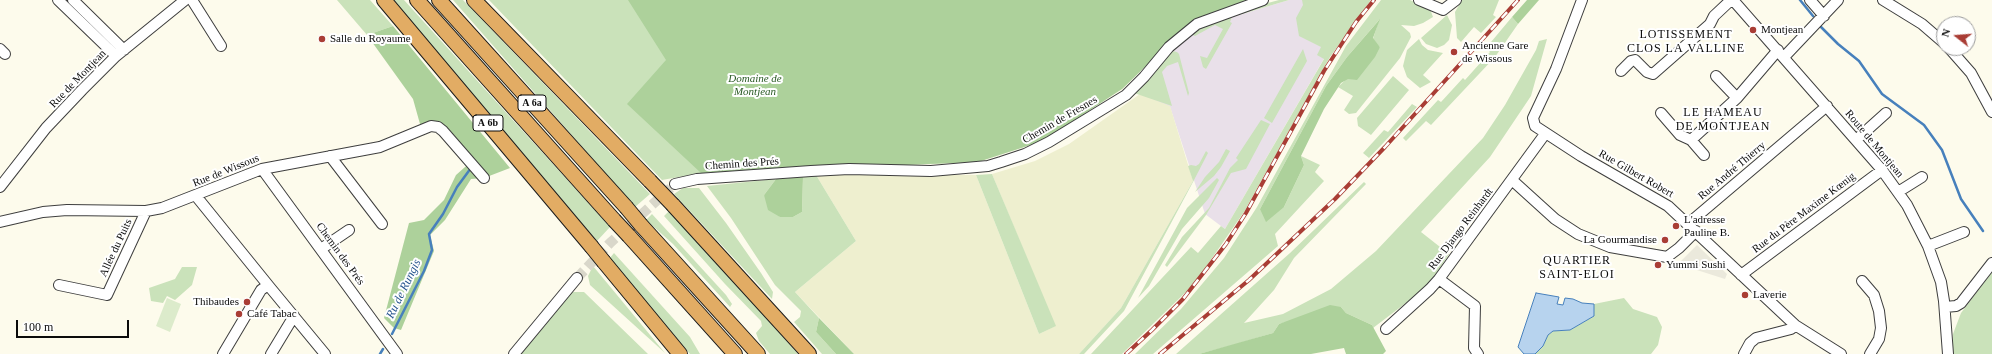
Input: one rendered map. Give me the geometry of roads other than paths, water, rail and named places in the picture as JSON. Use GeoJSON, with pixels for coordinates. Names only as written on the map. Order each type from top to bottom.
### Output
{"type":"FeatureCollection","features":[{"type":"Feature","properties":{"kind":"highway","name":"A 6b"},"geometry":{"type":"LineString","coordinates":[[384,0],[680,354]]}},
{"type":"Feature","properties":{"kind":"highway","name":"A 6a"},"geometry":{"type":"LineString","coordinates":[[417,0],[735,354]]}},
{"type":"Feature","properties":{"kind":"highway","name":"A 6a"},"geometry":{"type":"LineString","coordinates":[[439,0],[758,354]]}},
{"type":"Feature","properties":{"kind":"highway"},"geometry":{"type":"LineString","coordinates":[[474,0],[673,205],[809,354]]}},
{"type":"Feature","properties":{"kind":"street"},"geometry":{"type":"LineString","coordinates":[[58,0],[120,53]]}},
{"type":"Feature","properties":{"kind":"street"},"geometry":{"type":"LineString","coordinates":[[73,0],[120,53]]}},
{"type":"Feature","properties":{"kind":"street","name":"Rue de Montjean"},"geometry":{"type":"LineString","coordinates":[[0,187],[46,128],[120,53],[185,0]]}},
{"type":"Feature","properties":{"kind":"street"},"geometry":{"type":"LineString","coordinates":[[192,0],[221,46]]}},
{"type":"Feature","properties":{"kind":"street","name":"Chemin de Fresnes"},"geometry":{"type":"LineString","coordinates":[[811,171],[849,169],[931,170],[975,168],[988,166],[1025,154],[1049,142],[1126,95],[1144,77],[1169,47],[1197,24],[1263,0]]}},
{"type":"Feature","properties":{"kind":"street"},"geometry":{"type":"LineString","coordinates":[[1419,0],[1443,10],[1456,0]]}},
{"type":"Feature","properties":{"kind":"street","name":"Rue Gilbert Robert"},"geometry":{"type":"LineString","coordinates":[[1582,0],[1575,14],[1556,69],[1533,118],[1535,126],[1545,134],[1600,167],[1658,199],[1692,227],[1741,275],[1796,325],[1841,354]]}},
{"type":"Feature","properties":{"kind":"street"},"geometry":{"type":"LineString","coordinates":[[1810,0],[1824,16]]}},
{"type":"Feature","properties":{"kind":"street"},"geometry":{"type":"LineString","coordinates":[[1692,140],[1781,54],[1824,16],[1838,0]]}},
{"type":"Feature","properties":{"kind":"street"},"geometry":{"type":"LineString","coordinates":[[1883,0],[1922,24],[1936,36]]}},
{"type":"Feature","properties":{"kind":"street"},"geometry":{"type":"LineString","coordinates":[[1621,71],[1631,61],[1635,60],[1647,72],[1653,74],[1710,24],[1714,16],[1735,1]]}},
{"type":"Feature","properties":{"kind":"street","name":"Route de Montjean"},"geometry":{"type":"LineString","coordinates":[[1735,1],[1882,170],[1898,192],[1928,246],[1941,282],[1945,307],[1948,354]]}},
{"type":"Feature","properties":{"kind":"street"},"geometry":{"type":"LineString","coordinates":[[1956,56],[1971,73],[1992,112]]}},
{"type":"Feature","properties":{"kind":"street"},"geometry":{"type":"LineString","coordinates":[[1716,76],[1737,98]]}},
{"type":"Feature","properties":{"kind":"street","name":"Rue André Thierry"},"geometry":{"type":"LineString","coordinates":[[1512,180],[1555,219],[1578,234],[1610,247],[1667,257],[1679,248],[1692,227],[1826,106]]}},
{"type":"Feature","properties":{"kind":"street"},"geometry":{"type":"LineString","coordinates":[[1661,113],[1680,135],[1692,140],[1704,155]]}},
{"type":"Feature","properties":{"kind":"street"},"geometry":{"type":"LineString","coordinates":[[1856,140],[1886,113]]}},
{"type":"Feature","properties":{"kind":"street","name":"Rue de Wissous"},"geometry":{"type":"LineString","coordinates":[[0,222],[59,210],[92,209],[146,211],[162,208],[196,196],[243,175],[262,169],[380,147],[424,128],[438,127],[484,178]]}},
{"type":"Feature","properties":{"kind":"street","name":"Rue Django Reinhardt"},"geometry":{"type":"LineString","coordinates":[[1386,329],[1439,279],[1545,134]]}},
{"type":"Feature","properties":{"kind":"street"},"geometry":{"type":"LineString","coordinates":[[330,156],[382,224]]}},
{"type":"Feature","properties":{"kind":"street","name":"Chemin des Prés"},"geometry":{"type":"LineString","coordinates":[[262,169],[397,354]]}},
{"type":"Feature","properties":{"kind":"street","name":"Rue du Père Maxime Kœnig"},"geometry":{"type":"LineString","coordinates":[[1741,275],[1882,170]]}},
{"type":"Feature","properties":{"kind":"street","name":"Chemin des Prés"},"geometry":{"type":"LineString","coordinates":[[675,184],[697,180],[811,171]]}},
{"type":"Feature","properties":{"kind":"street"},"geometry":{"type":"LineString","coordinates":[[1898,192],[1922,176]]}},
{"type":"Feature","properties":{"kind":"street"},"geometry":{"type":"LineString","coordinates":[[196,196],[325,354]]}},
{"type":"Feature","properties":{"kind":"street","name":"Allée du Puits"},"geometry":{"type":"LineString","coordinates":[[59,285],[107,295],[146,211]]}},
{"type":"Feature","properties":{"kind":"street"},"geometry":{"type":"LineString","coordinates":[[321,249],[349,230]]}},
{"type":"Feature","properties":{"kind":"street"},"geometry":{"type":"LineString","coordinates":[[1928,246],[1964,232]]}},
{"type":"Feature","properties":{"kind":"street"},"geometry":{"type":"LineString","coordinates":[[1945,307],[1956,306],[1961,303],[1992,263]]}},
{"type":"Feature","properties":{"kind":"street"},"geometry":{"type":"LineString","coordinates":[[514,354],[577,278]]}},
{"type":"Feature","properties":{"kind":"street"},"geometry":{"type":"LineString","coordinates":[[1439,279],[1475,306],[1474,348],[1478,354]]}},
{"type":"Feature","properties":{"kind":"street"},"geometry":{"type":"LineString","coordinates":[[1862,281],[1874,295],[1880,316],[1881,328],[1879,339],[1870,354]]}},
{"type":"Feature","properties":{"kind":"street"},"geometry":{"type":"LineString","coordinates":[[223,354],[261,290],[268,285]]}},
{"type":"Feature","properties":{"kind":"street"},"geometry":{"type":"LineString","coordinates":[[271,354],[294,316]]}},
{"type":"Feature","properties":{"kind":"street"},"geometry":{"type":"LineString","coordinates":[[1744,354],[1750,343],[1756,338],[1791,329],[1796,325]]}},
{"type":"Feature","properties":{"kind":"water"},"geometry":{"type":"Polygon","coordinates":[[[1536,293],[1559,297],[1557,304],[1563,305],[1565,298],[1573,299],[1582,303],[1594,304],[1594,316],[1570,330],[1553,331],[1548,335],[1543,346],[1535,354],[1524,354],[1518,347],[1536,293]]]}},
{"type":"Feature","properties":{"kind":"waterway"},"geometry":{"type":"LineString","coordinates":[[1800,0],[1813,16]]}},
{"type":"Feature","properties":{"kind":"waterway"},"geometry":{"type":"LineString","coordinates":[[1821,27],[1838,44],[1859,61],[1882,94],[1924,125],[1942,150],[1961,199],[1983,231]]}},
{"type":"Feature","properties":{"kind":"waterway","name":"Ru de Rungis"},"geometry":{"type":"LineString","coordinates":[[392,334],[424,271],[432,250],[429,234],[443,214],[457,187],[471,168]]}},
{"type":"Feature","properties":{"kind":"waterway","name":"Ru de Rungis"},"geometry":{"type":"LineString","coordinates":[[380,354],[383,349]]}},
{"type":"Feature","properties":{"kind":"tunnel"},"geometry":{"type":"LineString","coordinates":[[577,278],[610,243],[675,184]]}},
{"type":"Feature","properties":{"kind":"railway"},"geometry":{"type":"LineString","coordinates":[[1126,354],[1183,299],[1226,244],[1246,213],[1324,71],[1356,22],[1374,0]]}},
{"type":"Feature","properties":{"kind":"railway"},"geometry":{"type":"LineString","coordinates":[[1160,354],[1249,280],[1335,199],[1385,147],[1518,0]]}},
{"type":"Feature","properties":{"kind":"place","name":"Montjean"},"geometry":{"type":"Point","coordinates":[1753,30]}},
{"type":"Feature","properties":{"kind":"place","name":"Salle du Royaume"},"geometry":{"type":"Point","coordinates":[322,39]}},
{"type":"Feature","properties":{"kind":"place","name":"Ancienne Gare de Wissous"},"geometry":{"type":"Point","coordinates":[1454,52]}},
{"type":"Feature","properties":{"kind":"place","name":"L'adresse Pauline B."},"geometry":{"type":"Point","coordinates":[1676,226]}},
{"type":"Feature","properties":{"kind":"place","name":"La Gourmandise"},"geometry":{"type":"Point","coordinates":[1665,240]}},
{"type":"Feature","properties":{"kind":"place","name":"Yummi Sushi"},"geometry":{"type":"Point","coordinates":[1658,265]}},
{"type":"Feature","properties":{"kind":"place","name":"Laverie"},"geometry":{"type":"Point","coordinates":[1745,295]}},
{"type":"Feature","properties":{"kind":"place","name":"Thibaudes"},"geometry":{"type":"Point","coordinates":[247,302]}},
{"type":"Feature","properties":{"kind":"place","name":"Café Tabac"},"geometry":{"type":"Point","coordinates":[239,314]}},
{"type":"Feature","properties":{"kind":"district","name":"LOTISSEMENT CLOS LA VALLINE"},"geometry":{"type":"Point","coordinates":[1686,42]}},
{"type":"Feature","properties":{"kind":"district","name":"LE HAMEAU DE MONTJEAN"},"geometry":{"type":"Point","coordinates":[1723,120]}},
{"type":"Feature","properties":{"kind":"district","name":"QUARTIER SAINT-ELOI"},"geometry":{"type":"Point","coordinates":[1577,268]}},
{"type":"Feature","properties":{"kind":"park label","name":"Domaine de Montjean"},"geometry":{"type":"Point","coordinates":[755,85]}}]}
